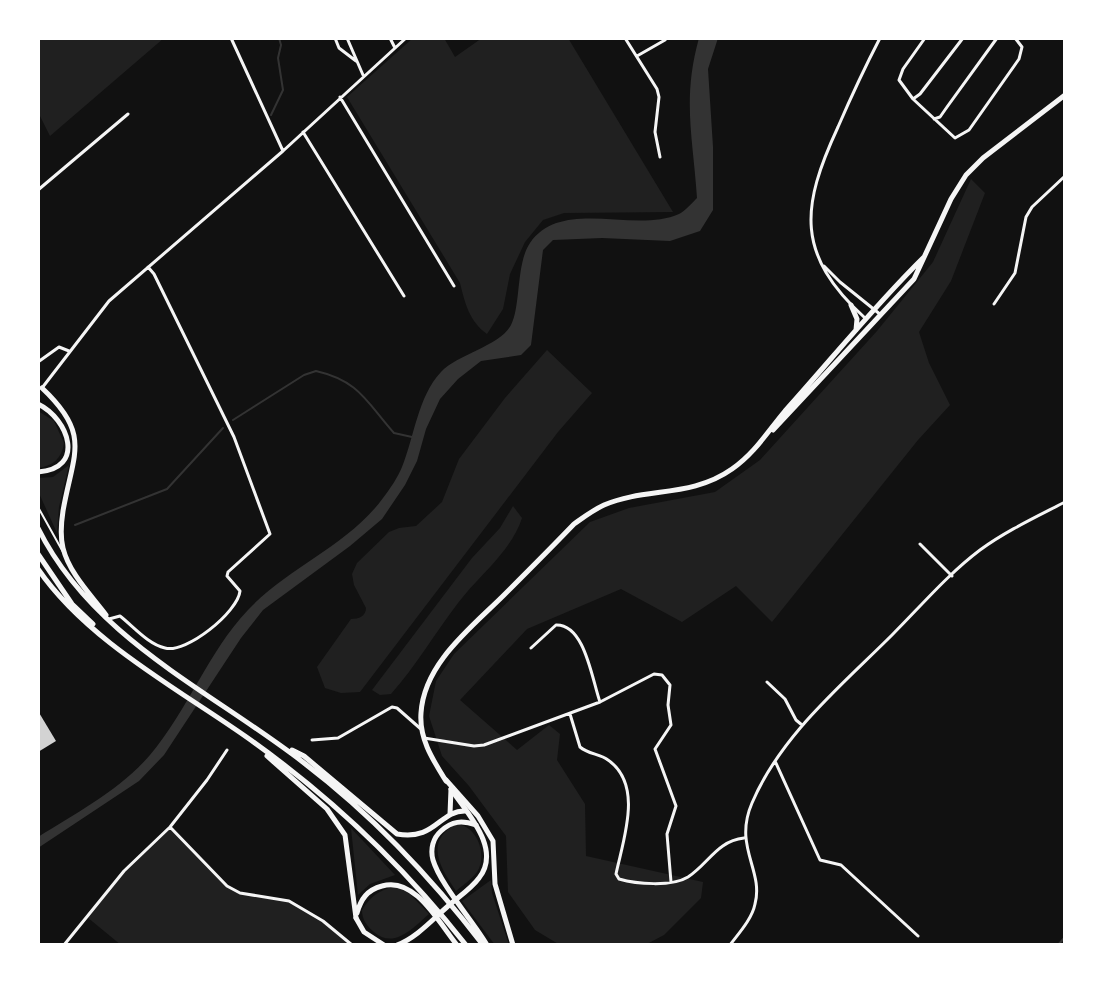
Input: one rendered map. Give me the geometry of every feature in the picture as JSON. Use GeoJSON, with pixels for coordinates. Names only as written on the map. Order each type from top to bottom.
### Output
{"type":"FeatureCollection","features":[{"type":"Feature","properties":{"kind":"main road"},"geometry":{"type":"LineString","coordinates":[[397,945],[410,938],[470,887],[484,870],[487,856],[476,825],[429,754],[422,730],[424,694],[450,649],[574,524],[590,512],[606,504],[673,492],[719,477],[742,461],[870,322],[924,257],[951,199],[966,175],[983,158],[1065,95]]}},
{"type":"Feature","properties":{"kind":"main road"},"geometry":{"type":"LineString","coordinates":[[851,305],[857,319],[854,333]]}},
{"type":"Feature","properties":{"kind":"main road"},"geometry":{"type":"LineString","coordinates":[[764,439],[854,333],[870,322]]}},
{"type":"Feature","properties":{"kind":"main road"},"geometry":{"type":"LineString","coordinates":[[42,388],[68,417],[76,442],[61,527],[66,557],[119,632]]}},
{"type":"Feature","properties":{"kind":"main road"},"geometry":{"type":"LineString","coordinates":[[38,404],[62,425],[68,436],[66,458],[57,466],[38,472]]}},
{"type":"Feature","properties":{"kind":"main road"},"geometry":{"type":"LineString","coordinates":[[38,528],[65,574],[119,632],[278,743],[339,791],[421,870],[485,945]]}},
{"type":"Feature","properties":{"kind":"main road"},"geometry":{"type":"LineString","coordinates":[[38,554],[72,604],[107,639]]}},
{"type":"Feature","properties":{"kind":"main road"},"geometry":{"type":"LineString","coordinates":[[38,569],[65,603],[107,639],[302,778],[373,840],[466,945]]}},
{"type":"Feature","properties":{"kind":"main road"},"geometry":{"type":"LineString","coordinates":[[245,736],[337,821],[348,845],[356,918],[364,932],[384,945]]}},
{"type":"Feature","properties":{"kind":"main road"},"geometry":{"type":"LineString","coordinates":[[278,743],[304,756],[397,834],[422,834],[450,814],[466,811]]}},
{"type":"Feature","properties":{"kind":"main road"},"geometry":{"type":"LineString","coordinates":[[446,780],[478,816],[493,841],[495,884],[513,945]]}},
{"type":"Feature","properties":{"kind":"main road"},"geometry":{"type":"LineString","coordinates":[[450,814],[451,789]]}},
{"type":"Feature","properties":{"kind":"main road"},"geometry":{"type":"LineString","coordinates":[[476,825],[458,821],[443,829],[435,837],[432,858],[485,945]]}},
{"type":"Feature","properties":{"kind":"main road"},"geometry":{"type":"LineString","coordinates":[[356,918],[360,902],[366,895],[386,885],[400,884],[420,899],[457,945]]}},
{"type":"Feature","properties":{"kind":"street"},"geometry":{"type":"LineString","coordinates":[[231,38],[283,151]]}},
{"type":"Feature","properties":{"kind":"street"},"geometry":{"type":"LineString","coordinates":[[335,38],[339,48],[358,63]]}},
{"type":"Feature","properties":{"kind":"street"},"geometry":{"type":"LineString","coordinates":[[347,38],[364,76]]}},
{"type":"Feature","properties":{"kind":"street"},"geometry":{"type":"LineString","coordinates":[[390,38],[395,48]]}},
{"type":"Feature","properties":{"kind":"street"},"geometry":{"type":"LineString","coordinates":[[42,388],[109,301],[283,151],[406,38]]}},
{"type":"Feature","properties":{"kind":"street"},"geometry":{"type":"LineString","coordinates":[[625,38],[659,97],[655,132],[660,157]]}},
{"type":"Feature","properties":{"kind":"street"},"geometry":{"type":"LineString","coordinates":[[870,322],[830,281],[821,263],[809,215],[827,150],[880,38]]}},
{"type":"Feature","properties":{"kind":"street"},"geometry":{"type":"LineString","coordinates":[[925,38],[900,75],[901,85],[955,138],[964,135],[1019,59],[1022,47],[1015,38]]}},
{"type":"Feature","properties":{"kind":"street"},"geometry":{"type":"LineString","coordinates":[[913,99],[963,38]]}},
{"type":"Feature","properties":{"kind":"street"},"geometry":{"type":"LineString","coordinates":[[934,119],[940,117],[997,38]]}},
{"type":"Feature","properties":{"kind":"street"},"geometry":{"type":"LineString","coordinates":[[637,56],[665,40]]}},
{"type":"Feature","properties":{"kind":"street"},"geometry":{"type":"LineString","coordinates":[[340,97],[454,286]]}},
{"type":"Feature","properties":{"kind":"street"},"geometry":{"type":"LineString","coordinates":[[38,190],[128,114]]}},
{"type":"Feature","properties":{"kind":"street"},"geometry":{"type":"LineString","coordinates":[[303,132],[404,296]]}},
{"type":"Feature","properties":{"kind":"street"},"geometry":{"type":"LineString","coordinates":[[994,304],[1015,273],[1026,217],[1032,207],[1065,176]]}},
{"type":"Feature","properties":{"kind":"street"},"geometry":{"type":"LineString","coordinates":[[821,263],[878,312]]}},
{"type":"Feature","properties":{"kind":"street"},"geometry":{"type":"LineString","coordinates":[[109,619],[120,616],[157,646],[181,648],[235,605],[240,591],[227,576],[228,572],[266,540],[270,533],[234,437],[148,267]]}},
{"type":"Feature","properties":{"kind":"street"},"geometry":{"type":"LineString","coordinates":[[38,362],[59,347],[69,351]]}},
{"type":"Feature","properties":{"kind":"street"},"geometry":{"type":"LineString","coordinates":[[730,945],[755,908],[757,892],[744,838],[752,801],[775,761],[802,725],[982,549],[1065,502]]}},
{"type":"Feature","properties":{"kind":"street"},"geometry":{"type":"LineString","coordinates":[[920,544],[952,576]]}},
{"type":"Feature","properties":{"kind":"street"},"geometry":{"type":"LineString","coordinates":[[531,648],[556,625],[574,630],[582,644],[600,702]]}},
{"type":"Feature","properties":{"kind":"street"},"geometry":{"type":"LineString","coordinates":[[424,738],[479,746],[600,702],[654,674],[662,675],[669,682],[671,727],[655,749],[676,806],[667,834],[671,882]]}},
{"type":"Feature","properties":{"kind":"street"},"geometry":{"type":"LineString","coordinates":[[767,682],[785,699],[802,725]]}},
{"type":"Feature","properties":{"kind":"street"},"geometry":{"type":"LineString","coordinates":[[312,740],[349,734],[384,709],[392,707],[422,730]]}},
{"type":"Feature","properties":{"kind":"street"},"geometry":{"type":"LineString","coordinates":[[570,714],[580,747],[609,761],[621,775],[627,790],[627,821],[617,877],[671,882],[689,876],[723,844],[744,838]]}},
{"type":"Feature","properties":{"kind":"street"},"geometry":{"type":"LineString","coordinates":[[64,945],[124,871],[170,827],[227,750]]}},
{"type":"Feature","properties":{"kind":"street"},"geometry":{"type":"LineString","coordinates":[[775,761],[821,861],[841,865],[918,936]]}},
{"type":"Feature","properties":{"kind":"street"},"geometry":{"type":"LineString","coordinates":[[170,827],[227,886],[240,893],[289,901],[323,921],[352,945]]}},
{"type":"Feature","properties":{"kind":"lane"},"geometry":{"type":"LineString","coordinates":[[38,507],[66,557]]}},
{"type":"Feature","properties":{"kind":"shaded area"},"geometry":{"type":"Polygon","coordinates":[[[38,38],[164,38],[50,136],[38,112],[38,38]]]}},
{"type":"Feature","properties":{"kind":"shaded area"},"geometry":{"type":"Polygon","coordinates":[[[413,38],[444,38],[455,57],[482,38],[568,38],[673,212],[564,213],[543,220],[525,242],[510,274],[503,309],[487,334],[472,317],[460,283],[347,97],[413,38]]]}},
{"type":"Feature","properties":{"kind":"shaded area"},"geometry":{"type":"Polygon","coordinates":[[[699,38],[718,38],[708,69],[713,210],[700,231],[670,241],[602,238],[553,240],[543,250],[531,345],[521,355],[481,361],[458,379],[440,399],[426,429],[417,461],[382,519],[263,610],[164,755],[139,781],[38,848],[38,837],[111,790],[150,755],[176,719],[221,644],[248,610],[281,581],[353,530],[383,498],[402,467],[422,405],[433,382],[448,366],[498,339],[511,325],[526,251],[544,229],[579,219],[661,219],[679,214],[697,198],[690,99],[699,38]]]}},
{"type":"Feature","properties":{"kind":"shaded area"},"geometry":{"type":"Polygon","coordinates":[[[971,179],[985,193],[951,281],[919,332],[929,363],[950,405],[918,440],[772,622],[736,586],[682,622],[621,589],[527,629],[460,700],[517,750],[549,725],[560,734],[557,760],[585,804],[586,856],[703,882],[701,898],[664,935],[645,945],[560,945],[535,930],[508,892],[506,836],[442,756],[429,716],[436,681],[454,654],[590,522],[629,508],[715,492],[760,460],[877,331],[933,262],[971,179]]]}},
{"type":"Feature","properties":{"kind":"shaded area"},"geometry":{"type":"Polygon","coordinates":[[[547,350],[592,393],[558,432],[360,692],[341,693],[325,688],[317,667],[351,619],[362,616],[366,611],[354,585],[352,574],[357,563],[389,532],[416,526],[442,502],[459,459],[505,398],[547,350]]]}},
{"type":"Feature","properties":{"kind":"shaded area"},"geometry":{"type":"Polygon","coordinates":[[[38,411],[54,421],[64,443],[56,460],[38,468],[38,411]]]}},
{"type":"Feature","properties":{"kind":"shaded area"},"geometry":{"type":"Polygon","coordinates":[[[69,465],[59,507],[57,533],[38,491],[38,478],[53,477],[69,465]]]}},
{"type":"Feature","properties":{"kind":"shaded area"},"geometry":{"type":"Polygon","coordinates":[[[513,506],[522,518],[510,542],[458,603],[391,694],[380,695],[372,690],[472,558],[500,528],[513,506]]]}},
{"type":"Feature","properties":{"kind":"shaded area"},"geometry":{"type":"Polygon","coordinates":[[[456,824],[475,835],[481,857],[477,872],[456,891],[441,864],[438,847],[446,831],[456,824]]]}},
{"type":"Feature","properties":{"kind":"shaded area"},"geometry":{"type":"Polygon","coordinates":[[[170,827],[227,886],[240,893],[289,901],[323,921],[352,945],[121,945],[87,917],[124,871],[170,827]]]}},
{"type":"Feature","properties":{"kind":"shaded area"},"geometry":{"type":"Polygon","coordinates":[[[351,828],[395,875],[370,884],[358,895],[351,828]]]}},
{"type":"Feature","properties":{"kind":"shaded area"},"geometry":{"type":"Polygon","coordinates":[[[491,880],[492,893],[509,945],[495,945],[462,901],[491,880]]]}},
{"type":"Feature","properties":{"kind":"shaded area"},"geometry":{"type":"Polygon","coordinates":[[[396,886],[410,894],[429,914],[403,935],[389,939],[381,937],[369,927],[362,910],[376,894],[396,886]]]}},
{"type":"Feature","properties":{"kind":"building"},"geometry":{"type":"Polygon","coordinates":[[[38,711],[56,741],[38,752],[38,711]]]}},
{"type":"Feature","properties":{"kind":"waterway"},"geometry":{"type":"LineString","coordinates":[[271,115],[283,90],[278,58],[279,38]]}},
{"type":"Feature","properties":{"kind":"waterway"},"geometry":{"type":"LineString","coordinates":[[233,420],[304,375],[316,371],[353,387],[394,433],[412,437]]}},
{"type":"Feature","properties":{"kind":"waterway"},"geometry":{"type":"LineString","coordinates":[[75,525],[167,489],[223,428]]}},
{"type":"Feature","properties":{"kind":"waterway"},"geometry":{"type":"LineString","coordinates":[[1058,945],[1065,937]]}}]}
